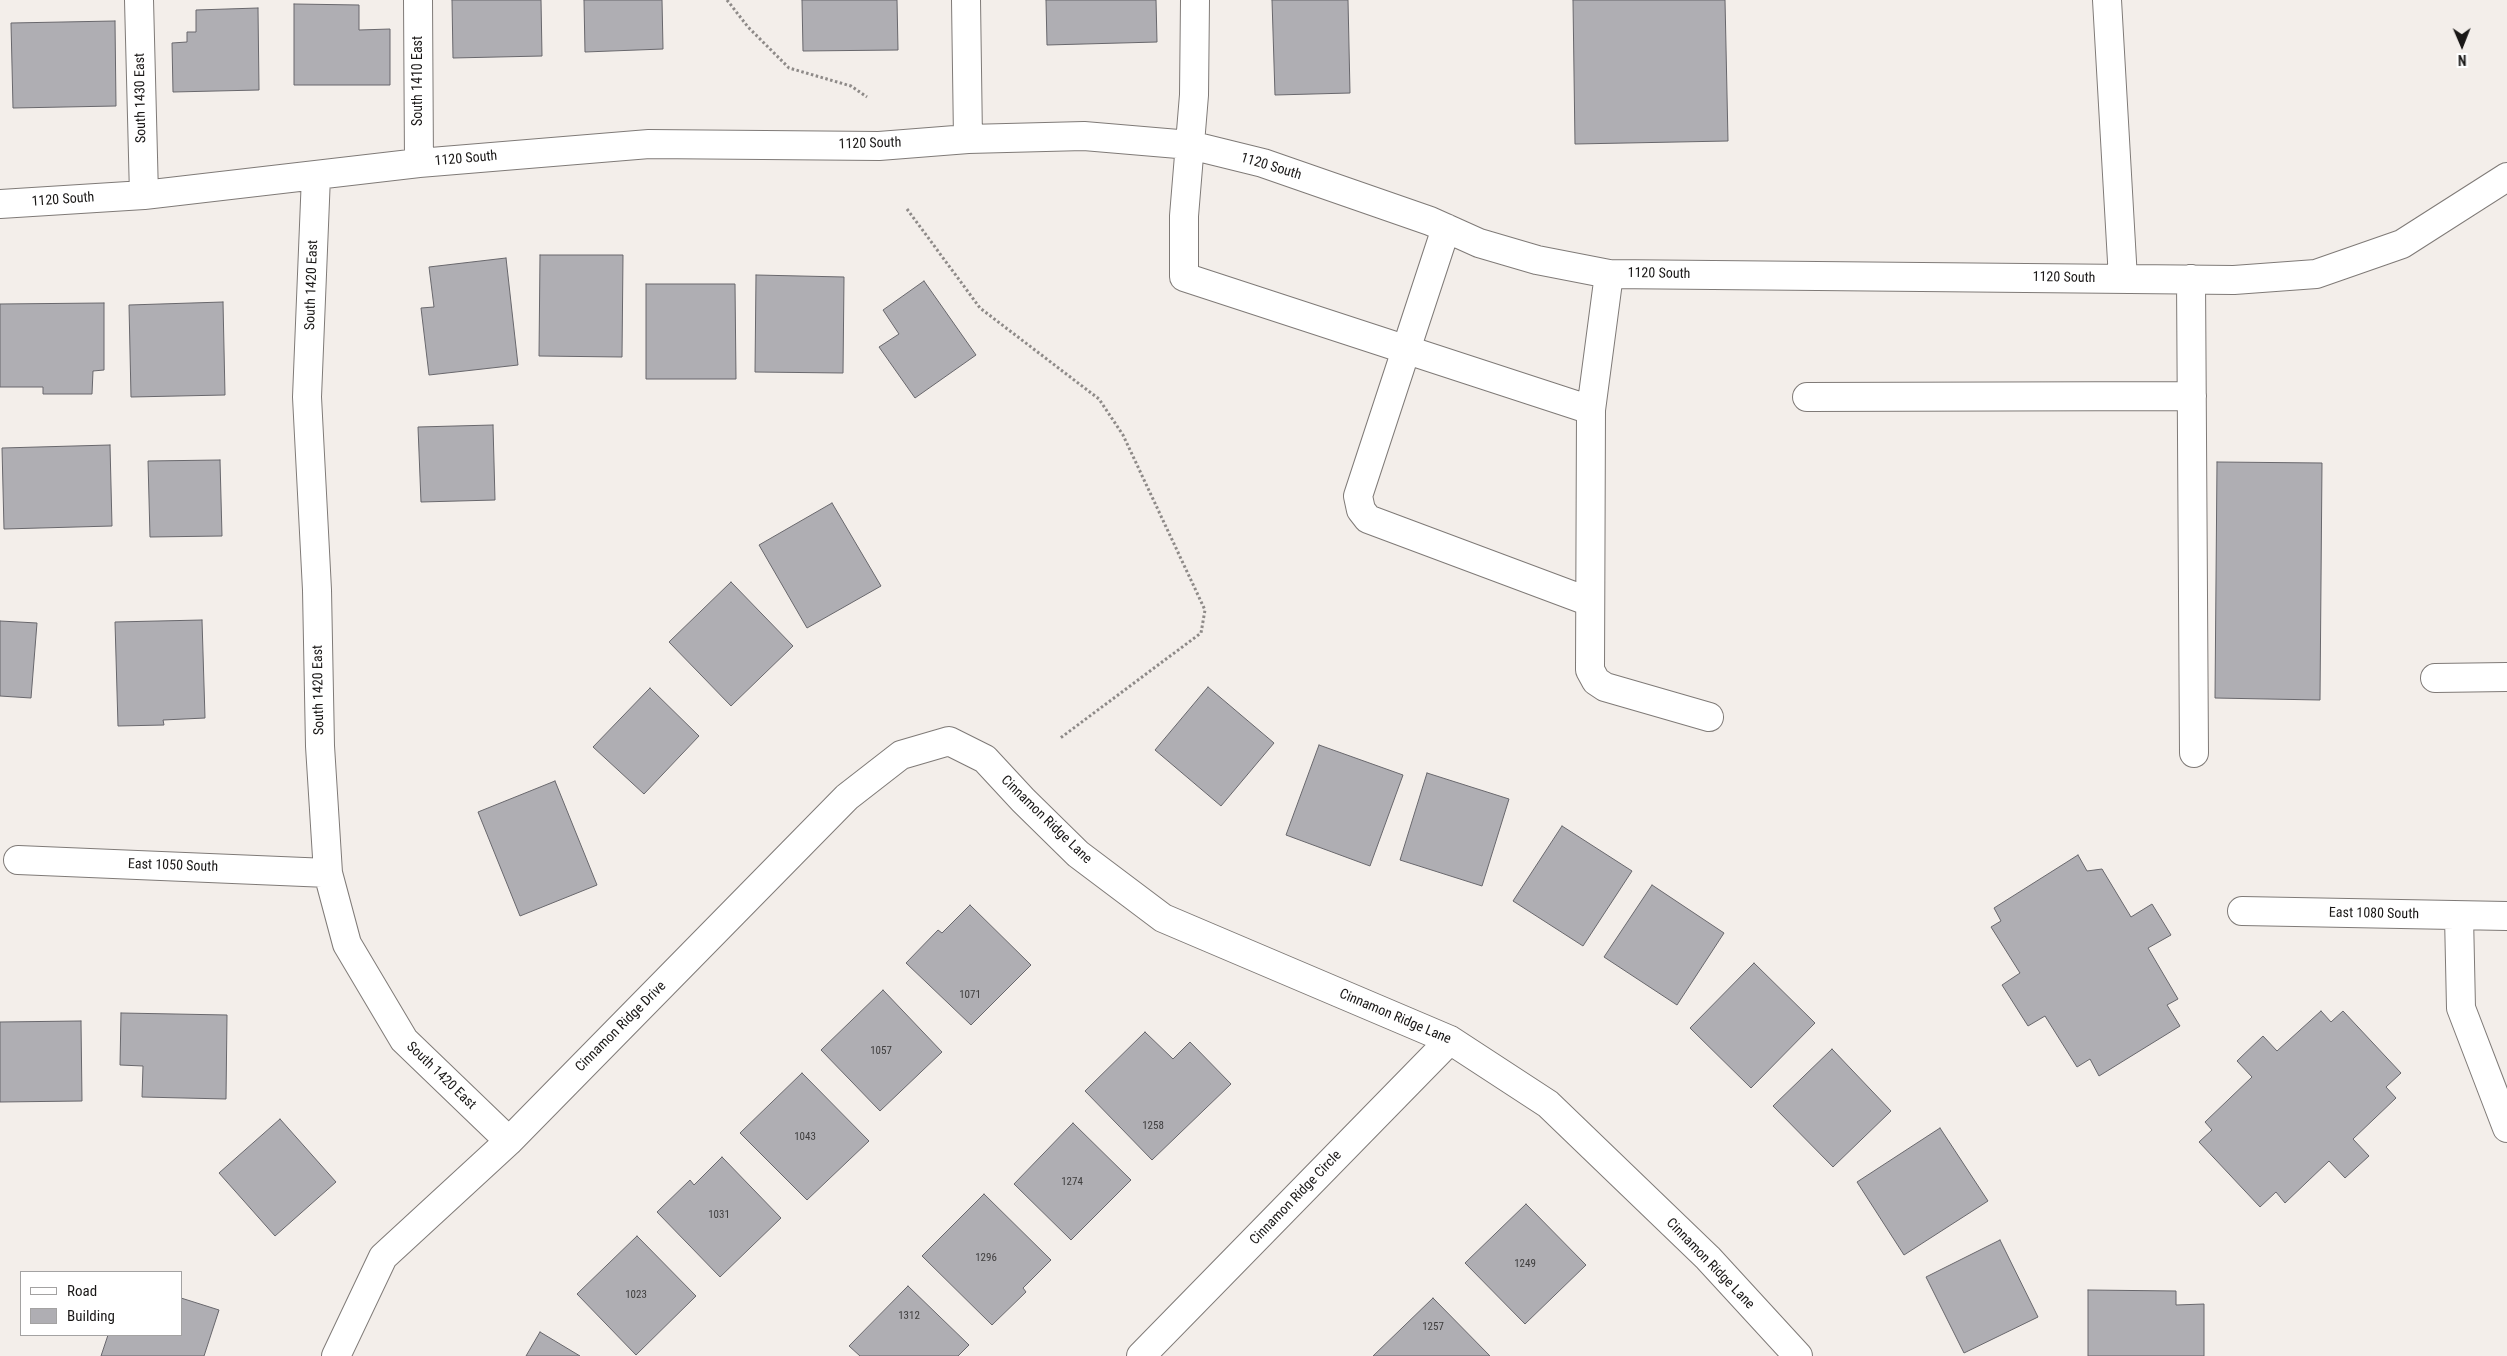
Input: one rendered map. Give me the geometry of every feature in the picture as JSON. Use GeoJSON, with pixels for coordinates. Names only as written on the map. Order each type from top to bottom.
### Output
{"type":"FeatureCollection","features":[{"type":"Feature","properties":{"kind":"street","name":"South 1430 East"},"geometry":{"type":"LineString","coordinates":[[139,0],[144,195]]}},
{"type":"Feature","properties":{"kind":"street","name":"South 1410 East"},"geometry":{"type":"LineString","coordinates":[[418,0],[419,163]]}},
{"type":"Feature","properties":{"kind":"street"},"geometry":{"type":"LineString","coordinates":[[966,0],[968,139]]}},
{"type":"Feature","properties":{"kind":"street"},"geometry":{"type":"LineString","coordinates":[[1195,0],[1194,95],[1184,216],[1184,276],[1407,351],[1591,410]]}},
{"type":"Feature","properties":{"kind":"street"},"geometry":{"type":"LineString","coordinates":[[2107,0],[2123,278]]}},
{"type":"Feature","properties":{"kind":"street","name":"1120 South"},"geometry":{"type":"LineString","coordinates":[[0,204],[144,195],[419,163],[648,144],[879,146],[968,139],[1084,136],[1190,146],[1263,163],[1446,228],[1479,243],[1537,260],[1610,274],[2234,280],[2316,274],[2402,244],[2507,177]]}},
{"type":"Feature","properties":{"kind":"street","name":"South 1420 East"},"geometry":{"type":"LineString","coordinates":[[316,176],[307,397],[317,590],[320,746],[328,873],[347,944],[404,1040],[509,1141]]}},
{"type":"Feature","properties":{"kind":"street"},"geometry":{"type":"LineString","coordinates":[[1446,228],[1358,496],[1361,510],[1368,519],[1590,602]]}},
{"type":"Feature","properties":{"kind":"street"},"geometry":{"type":"LineString","coordinates":[[1610,274],[1591,410],[1590,670],[1596,681],[1605,687],[1709,717]]}},
{"type":"Feature","properties":{"kind":"street"},"geometry":{"type":"LineString","coordinates":[[2191,279],[2194,752]]}},
{"type":"Feature","properties":{"kind":"street"},"geometry":{"type":"LineString","coordinates":[[1807,397],[2192,396]]}},
{"type":"Feature","properties":{"kind":"street"},"geometry":{"type":"LineString","coordinates":[[2435,678],[2507,677]]}},
{"type":"Feature","properties":{"kind":"street","name":"Cinnamon Ridge Lane"},"geometry":{"type":"LineString","coordinates":[[949,741],[985,759],[1023,800],[1078,854],[1163,918],[1450,1040],[1548,1104],[1708,1258],[1798,1356]]}},
{"type":"Feature","properties":{"kind":"street","name":"Cinnamon Ridge Drive"},"geometry":{"type":"LineString","coordinates":[[336,1356],[383,1257],[509,1141],[847,797],[900,754],[949,741]]}},
{"type":"Feature","properties":{"kind":"street","name":"East 1050 South"},"geometry":{"type":"LineString","coordinates":[[18,860],[328,873]]}},
{"type":"Feature","properties":{"kind":"street","name":"East 1080 South"},"geometry":{"type":"LineString","coordinates":[[2242,911],[2507,916]]}},
{"type":"Feature","properties":{"kind":"street"},"geometry":{"type":"LineString","coordinates":[[2459,916],[2461,1008],[2507,1128]]}},
{"type":"Feature","properties":{"kind":"street","name":"Cinnamon Ridge Circle"},"geometry":{"type":"LineString","coordinates":[[1141,1356],[1450,1040]]}},
{"type":"Feature","properties":{"kind":"path"},"geometry":{"type":"LineString","coordinates":[[727,0],[748,27],[789,68],[850,86],[867,97]]}},
{"type":"Feature","properties":{"kind":"path"},"geometry":{"type":"LineString","coordinates":[[907,209],[980,308],[1098,399],[1123,435],[1205,610],[1201,633],[1059,738]]}},
{"type":"Feature","properties":{"kind":"building"},"geometry":{"type":"Polygon","coordinates":[[[452,0],[541,0],[542,56],[453,58],[452,0]]]}},
{"type":"Feature","properties":{"kind":"building"},"geometry":{"type":"Polygon","coordinates":[[[584,0],[662,0],[663,49],[585,52],[584,0]]]}},
{"type":"Feature","properties":{"kind":"building"},"geometry":{"type":"Polygon","coordinates":[[[802,0],[897,0],[898,50],[803,51],[802,0]]]}},
{"type":"Feature","properties":{"kind":"building"},"geometry":{"type":"Polygon","coordinates":[[[1046,0],[1156,0],[1157,42],[1047,45],[1046,0]]]}},
{"type":"Feature","properties":{"kind":"building"},"geometry":{"type":"Polygon","coordinates":[[[1272,0],[1348,0],[1350,93],[1275,95],[1272,0]]]}},
{"type":"Feature","properties":{"kind":"building"},"geometry":{"type":"Polygon","coordinates":[[[1573,0],[1725,0],[1728,141],[1575,144],[1573,0]]]}},
{"type":"Feature","properties":{"kind":"building"},"geometry":{"type":"Polygon","coordinates":[[[294,4],[359,5],[359,30],[390,29],[390,85],[294,85],[294,4]]]}},
{"type":"Feature","properties":{"kind":"building"},"geometry":{"type":"Polygon","coordinates":[[[258,8],[259,90],[173,92],[172,43],[187,42],[187,32],[196,32],[196,10],[258,8]]]}},
{"type":"Feature","properties":{"kind":"building"},"geometry":{"type":"Polygon","coordinates":[[[115,21],[116,106],[13,108],[11,23],[115,21]]]}},
{"type":"Feature","properties":{"kind":"building"},"geometry":{"type":"Polygon","coordinates":[[[540,255],[623,255],[622,357],[539,356],[540,255]]]}},
{"type":"Feature","properties":{"kind":"building"},"geometry":{"type":"Polygon","coordinates":[[[506,258],[518,365],[429,375],[421,308],[434,307],[429,267],[506,258]]]}},
{"type":"Feature","properties":{"kind":"building"},"geometry":{"type":"Polygon","coordinates":[[[756,275],[844,277],[843,373],[755,372],[756,275]]]}},
{"type":"Feature","properties":{"kind":"building"},"geometry":{"type":"Polygon","coordinates":[[[924,281],[976,355],[915,398],[879,347],[899,334],[883,310],[924,281]]]}},
{"type":"Feature","properties":{"kind":"building"},"geometry":{"type":"Polygon","coordinates":[[[646,284],[735,284],[736,379],[646,379],[646,284]]]}},
{"type":"Feature","properties":{"kind":"building"},"geometry":{"type":"Polygon","coordinates":[[[223,302],[225,395],[131,397],[129,305],[223,302]]]}},
{"type":"Feature","properties":{"kind":"building"},"geometry":{"type":"Polygon","coordinates":[[[104,303],[104,370],[93,371],[92,394],[43,394],[43,387],[0,387],[0,304],[104,303]]]}},
{"type":"Feature","properties":{"kind":"building"},"geometry":{"type":"Polygon","coordinates":[[[493,425],[495,500],[421,502],[418,427],[493,425]]]}},
{"type":"Feature","properties":{"kind":"building"},"geometry":{"type":"Polygon","coordinates":[[[110,445],[112,526],[4,529],[2,448],[110,445]]]}},
{"type":"Feature","properties":{"kind":"building"},"geometry":{"type":"Polygon","coordinates":[[[220,460],[222,536],[150,537],[148,461],[220,460]]]}},
{"type":"Feature","properties":{"kind":"building"},"geometry":{"type":"Polygon","coordinates":[[[2217,462],[2322,463],[2320,700],[2215,698],[2217,462]]]}},
{"type":"Feature","properties":{"kind":"building"},"geometry":{"type":"Polygon","coordinates":[[[832,503],[881,586],[807,628],[759,545],[832,503]]]}},
{"type":"Feature","properties":{"kind":"building"},"geometry":{"type":"Polygon","coordinates":[[[731,582],[793,646],[731,706],[669,642],[731,582]]]}},
{"type":"Feature","properties":{"kind":"building"},"geometry":{"type":"Polygon","coordinates":[[[202,620],[205,718],[163,720],[164,725],[118,726],[115,622],[202,620]]]}},
{"type":"Feature","properties":{"kind":"building"},"geometry":{"type":"Polygon","coordinates":[[[0,621],[37,623],[31,698],[0,696],[0,621]]]}},
{"type":"Feature","properties":{"kind":"building"},"geometry":{"type":"Polygon","coordinates":[[[1208,687],[1274,743],[1221,806],[1155,750],[1208,687]]]}},
{"type":"Feature","properties":{"kind":"building"},"geometry":{"type":"Polygon","coordinates":[[[650,688],[699,736],[644,794],[593,747],[650,688]]]}},
{"type":"Feature","properties":{"kind":"building"},"geometry":{"type":"Polygon","coordinates":[[[1319,745],[1403,775],[1370,866],[1286,835],[1319,745]]]}},
{"type":"Feature","properties":{"kind":"building"},"geometry":{"type":"Polygon","coordinates":[[[1427,773],[1509,799],[1482,886],[1400,860],[1427,773]]]}},
{"type":"Feature","properties":{"kind":"building"},"geometry":{"type":"Polygon","coordinates":[[[555,781],[597,885],[520,916],[478,812],[555,781]]]}},
{"type":"Feature","properties":{"kind":"building"},"geometry":{"type":"Polygon","coordinates":[[[1562,826],[1632,871],[1583,946],[1513,901],[1562,826]]]}},
{"type":"Feature","properties":{"kind":"building"},"geometry":{"type":"Polygon","coordinates":[[[2078,855],[2087,871],[2102,869],[2131,917],[2152,904],[2171,935],[2148,948],[2178,999],[2167,1005],[2180,1026],[2099,1076],[2090,1059],[2077,1067],[2045,1016],[2028,1026],[2002,985],[2020,973],[1991,927],[2001,921],[1994,908],[2078,855]]]}},
{"type":"Feature","properties":{"kind":"building"},"geometry":{"type":"Polygon","coordinates":[[[1652,885],[1724,933],[1677,1005],[1604,957],[1652,885]]]}},
{"type":"Feature","properties":{"kind":"building"},"geometry":{"type":"Polygon","coordinates":[[[970,905],[1031,965],[971,1025],[906,963],[938,930],[942,933],[970,905]]]}},
{"type":"Feature","properties":{"kind":"building"},"geometry":{"type":"Polygon","coordinates":[[[1754,963],[1815,1023],[1751,1088],[1690,1028],[1754,963]]]}},
{"type":"Feature","properties":{"kind":"building"},"geometry":{"type":"Polygon","coordinates":[[[883,990],[942,1052],[880,1111],[821,1050],[883,990]]]}},
{"type":"Feature","properties":{"kind":"building"},"geometry":{"type":"Polygon","coordinates":[[[2321,1011],[2331,1022],[2343,1011],[2401,1073],[2386,1087],[2396,1098],[2353,1139],[2369,1156],[2345,1178],[2329,1161],[2285,1203],[2276,1192],[2260,1207],[2199,1142],[2212,1130],[2205,1122],[2252,1077],[2237,1061],[2263,1036],[2277,1051],[2321,1011]]]}},
{"type":"Feature","properties":{"kind":"building"},"geometry":{"type":"Polygon","coordinates":[[[121,1013],[227,1015],[226,1099],[142,1097],[143,1066],[120,1065],[121,1013]]]}},
{"type":"Feature","properties":{"kind":"building"},"geometry":{"type":"Polygon","coordinates":[[[81,1021],[82,1101],[0,1102],[0,1022],[81,1021]]]}},
{"type":"Feature","properties":{"kind":"building"},"geometry":{"type":"Polygon","coordinates":[[[1145,1032],[1173,1059],[1190,1042],[1231,1084],[1152,1160],[1085,1091],[1145,1032]]]}},
{"type":"Feature","properties":{"kind":"building"},"geometry":{"type":"Polygon","coordinates":[[[1832,1049],[1891,1111],[1833,1167],[1773,1106],[1832,1049]]]}},
{"type":"Feature","properties":{"kind":"building"},"geometry":{"type":"Polygon","coordinates":[[[802,1073],[869,1141],[807,1200],[740,1133],[802,1073]]]}},
{"type":"Feature","properties":{"kind":"building"},"geometry":{"type":"Polygon","coordinates":[[[280,1119],[336,1182],[275,1236],[219,1173],[280,1119]]]}},
{"type":"Feature","properties":{"kind":"building"},"geometry":{"type":"Polygon","coordinates":[[[1073,1123],[1131,1180],[1071,1240],[1014,1184],[1073,1123]]]}},
{"type":"Feature","properties":{"kind":"building"},"geometry":{"type":"Polygon","coordinates":[[[1940,1128],[1988,1201],[1904,1255],[1857,1182],[1940,1128]]]}},
{"type":"Feature","properties":{"kind":"building"},"geometry":{"type":"Polygon","coordinates":[[[722,1157],[781,1218],[720,1277],[657,1212],[690,1180],[694,1185],[722,1157]]]}},
{"type":"Feature","properties":{"kind":"building"},"geometry":{"type":"Polygon","coordinates":[[[984,1194],[1051,1260],[1023,1288],[1026,1292],[992,1325],[922,1256],[984,1194]]]}},
{"type":"Feature","properties":{"kind":"building"},"geometry":{"type":"Polygon","coordinates":[[[1526,1204],[1586,1265],[1525,1324],[1465,1263],[1526,1204]]]}},
{"type":"Feature","properties":{"kind":"building"},"geometry":{"type":"Polygon","coordinates":[[[637,1236],[696,1296],[636,1355],[577,1294],[637,1236]]]}},
{"type":"Feature","properties":{"kind":"building"},"geometry":{"type":"Polygon","coordinates":[[[2000,1240],[2038,1317],[1964,1353],[1926,1277],[2000,1240]]]}},
{"type":"Feature","properties":{"kind":"building"},"geometry":{"type":"Polygon","coordinates":[[[908,1286],[969,1345],[958,1356],[860,1356],[849,1346],[908,1286]]]}},
{"type":"Feature","properties":{"kind":"building"},"geometry":{"type":"Polygon","coordinates":[[[2088,1290],[2176,1291],[2176,1305],[2204,1304],[2204,1356],[2088,1356],[2088,1290]]]}},
{"type":"Feature","properties":{"kind":"building"},"geometry":{"type":"Polygon","coordinates":[[[182,1298],[219,1310],[204,1356],[101,1356],[108,1336],[182,1336],[182,1298]]]}},
{"type":"Feature","properties":{"kind":"building"},"geometry":{"type":"Polygon","coordinates":[[[1433,1298],[1490,1356],[1373,1356],[1433,1298]]]}},
{"type":"Feature","properties":{"kind":"building"},"geometry":{"type":"Polygon","coordinates":[[[540,1332],[580,1356],[526,1356],[540,1332]]]}}]}
